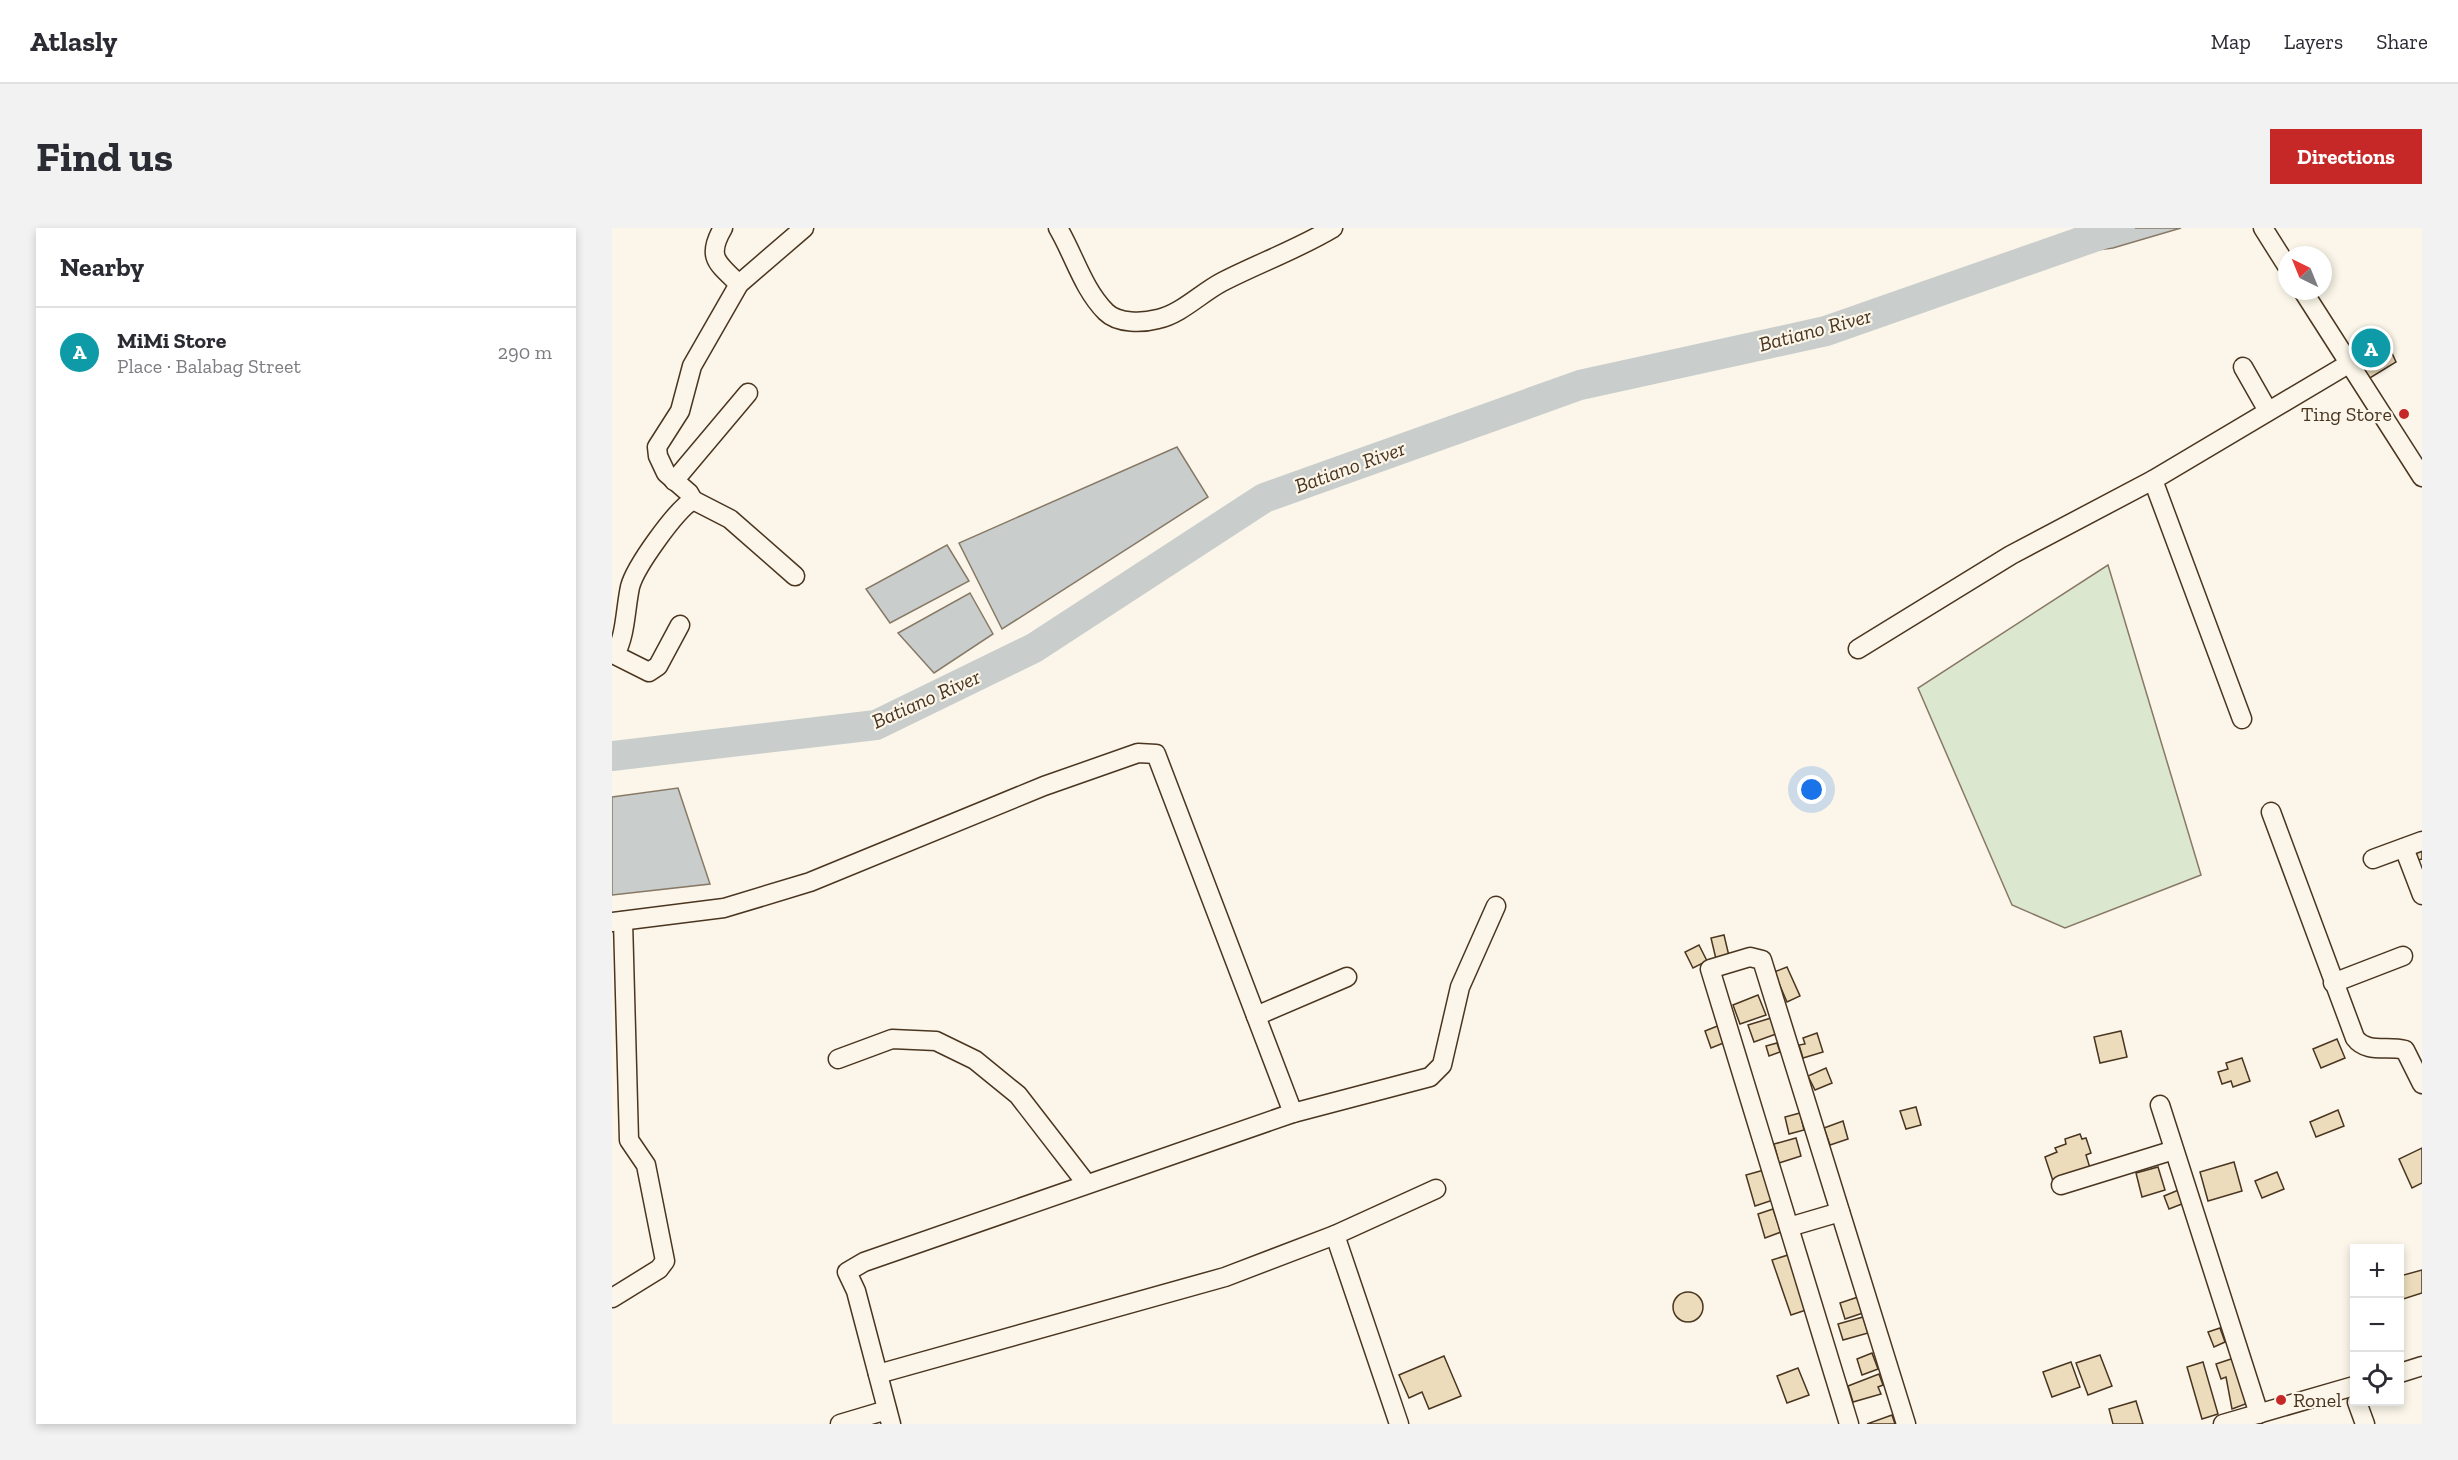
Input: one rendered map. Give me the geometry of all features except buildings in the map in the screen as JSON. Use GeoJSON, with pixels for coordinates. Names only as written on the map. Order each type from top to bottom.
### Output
{"type":"FeatureCollection","features":[{"type":"Feature","properties":{"kind":"street"},"geometry":{"type":"LineString","coordinates":[[723,228],[714,244],[713,254],[722,268],[738,284]]}},
{"type":"Feature","properties":{"kind":"street"},"geometry":{"type":"LineString","coordinates":[[795,576],[730,519],[693,500],[689,493],[666,473],[658,456],[657,447],[680,411],[692,366],[738,284],[804,228]]}},
{"type":"Feature","properties":{"kind":"street"},"geometry":{"type":"LineString","coordinates":[[1058,228],[1080,272],[1106,312],[1121,321],[1158,319],[1166,316],[1222,282],[1286,254],[1333,228]]}},
{"type":"Feature","properties":{"kind":"street"},"geometry":{"type":"LineString","coordinates":[[2263,228],[2278,252]]}},
{"type":"Feature","properties":{"kind":"street"},"geometry":{"type":"LineString","coordinates":[[2309,300],[2422,477]]}},
{"type":"Feature","properties":{"kind":"street"},"geometry":{"type":"LineString","coordinates":[[1858,649],[2022,549],[2153,480],[2350,363]]}},
{"type":"Feature","properties":{"kind":"street"},"geometry":{"type":"LineString","coordinates":[[2243,367],[2268,411]]}},
{"type":"Feature","properties":{"kind":"street"},"geometry":{"type":"LineString","coordinates":[[674,481],[748,393]]}},
{"type":"Feature","properties":{"kind":"street"},"geometry":{"type":"LineString","coordinates":[[2153,480],[2242,719]]}},
{"type":"Feature","properties":{"kind":"street"},"geometry":{"type":"LineString","coordinates":[[680,625],[658,666],[649,672],[614,656],[623,639],[631,585],[660,536],[685,505],[693,500]]}},
{"type":"Feature","properties":{"kind":"street"},"geometry":{"type":"LineString","coordinates":[[612,1298],[659,1269],[665,1261],[646,1165],[629,1140],[617,922],[724,908],[810,882],[1044,786],[1138,753],[1156,754],[1293,1113]]}},
{"type":"Feature","properties":{"kind":"street"},"geometry":{"type":"LineString","coordinates":[[2271,812],[2333,983],[2359,1044],[2367,1047],[2405,1050],[2422,1084]]}},
{"type":"Feature","properties":{"kind":"street"},"geometry":{"type":"LineString","coordinates":[[2373,859],[2422,841]]}},
{"type":"Feature","properties":{"kind":"street"},"geometry":{"type":"LineString","coordinates":[[2404,848],[2420,883]]}},
{"type":"Feature","properties":{"kind":"street"},"geometry":{"type":"LineString","coordinates":[[840,1424],[889,1417],[856,1291],[847,1272],[864,1262],[1293,1113],[1430,1077],[1442,1065],[1460,987],[1496,906]]}},
{"type":"Feature","properties":{"kind":"street"},"geometry":{"type":"LineString","coordinates":[[2333,983],[2403,956]]}},
{"type":"Feature","properties":{"kind":"street"},"geometry":{"type":"LineString","coordinates":[[1849,1424],[1710,969],[1750,957],[1762,960],[1906,1424]]}},
{"type":"Feature","properties":{"kind":"street"},"geometry":{"type":"LineString","coordinates":[[1256,1016],[1347,977]]}},
{"type":"Feature","properties":{"kind":"street"},"geometry":{"type":"LineString","coordinates":[[838,1059],[892,1039],[936,1041],[975,1060],[1018,1095],[1086,1183]]}},
{"type":"Feature","properties":{"kind":"street"},"geometry":{"type":"LineString","coordinates":[[2160,1105],[2259,1414]]}},
{"type":"Feature","properties":{"kind":"street"},"geometry":{"type":"LineString","coordinates":[[2061,1185],[2174,1150]]}},
{"type":"Feature","properties":{"kind":"street"},"geometry":{"type":"LineString","coordinates":[[878,1374],[1225,1277],[1335,1235],[1436,1189]]}},
{"type":"Feature","properties":{"kind":"street"},"geometry":{"type":"LineString","coordinates":[[1789,1227],[1840,1212]]}},
{"type":"Feature","properties":{"kind":"street"},"geometry":{"type":"LineString","coordinates":[[1335,1235],[1399,1424]]}},
{"type":"Feature","properties":{"kind":"street"},"geometry":{"type":"LineString","coordinates":[[2404,1371],[2422,1366]]}},
{"type":"Feature","properties":{"kind":"street"},"geometry":{"type":"LineString","coordinates":[[2223,1424],[2350,1393]]}},
{"type":"Feature","properties":{"kind":"street"},"geometry":{"type":"LineString","coordinates":[[2359,1406],[2365,1424]]}},
{"type":"Feature","properties":{"kind":"green space"},"geometry":{"type":"Polygon","coordinates":[[[2108,565],[2201,875],[2065,928],[2012,905],[1918,688],[2108,565]]]}},
{"type":"Feature","properties":{"kind":"shaded area"},"geometry":{"type":"Polygon","coordinates":[[[2094,228],[2181,228],[2113,248],[2041,257],[2094,228]]]}},
{"type":"Feature","properties":{"kind":"shaded area"},"geometry":{"type":"Polygon","coordinates":[[[1177,447],[1208,497],[1002,629],[959,543],[1177,447]]]}},
{"type":"Feature","properties":{"kind":"shaded area"},"geometry":{"type":"Polygon","coordinates":[[[947,545],[969,581],[890,623],[866,589],[947,545]]]}},
{"type":"Feature","properties":{"kind":"shaded area"},"geometry":{"type":"Polygon","coordinates":[[[970,593],[993,634],[934,673],[898,633],[970,593]]]}},
{"type":"Feature","properties":{"kind":"shaded area"},"geometry":{"type":"Polygon","coordinates":[[[678,788],[710,884],[612,895],[612,797],[678,788]]]}},
{"type":"Feature","properties":{"kind":"waterway","name":"Batiano River"},"geometry":{"type":"LineString","coordinates":[[612,756],[876,725],[1034,648],[1264,498],[1580,385],[1826,331],[2120,228]]}},
{"type":"Feature","properties":{"kind":"place","name":"MiMi Store"},"geometry":{"type":"Point","coordinates":[2371,348]}},
{"type":"Feature","properties":{"kind":"place","name":"Ting Store"},"geometry":{"type":"Point","coordinates":[2404,414]}},
{"type":"Feature","properties":{"kind":"place","name":"Ronel"},"geometry":{"type":"Point","coordinates":[2281,1400]}}]}
